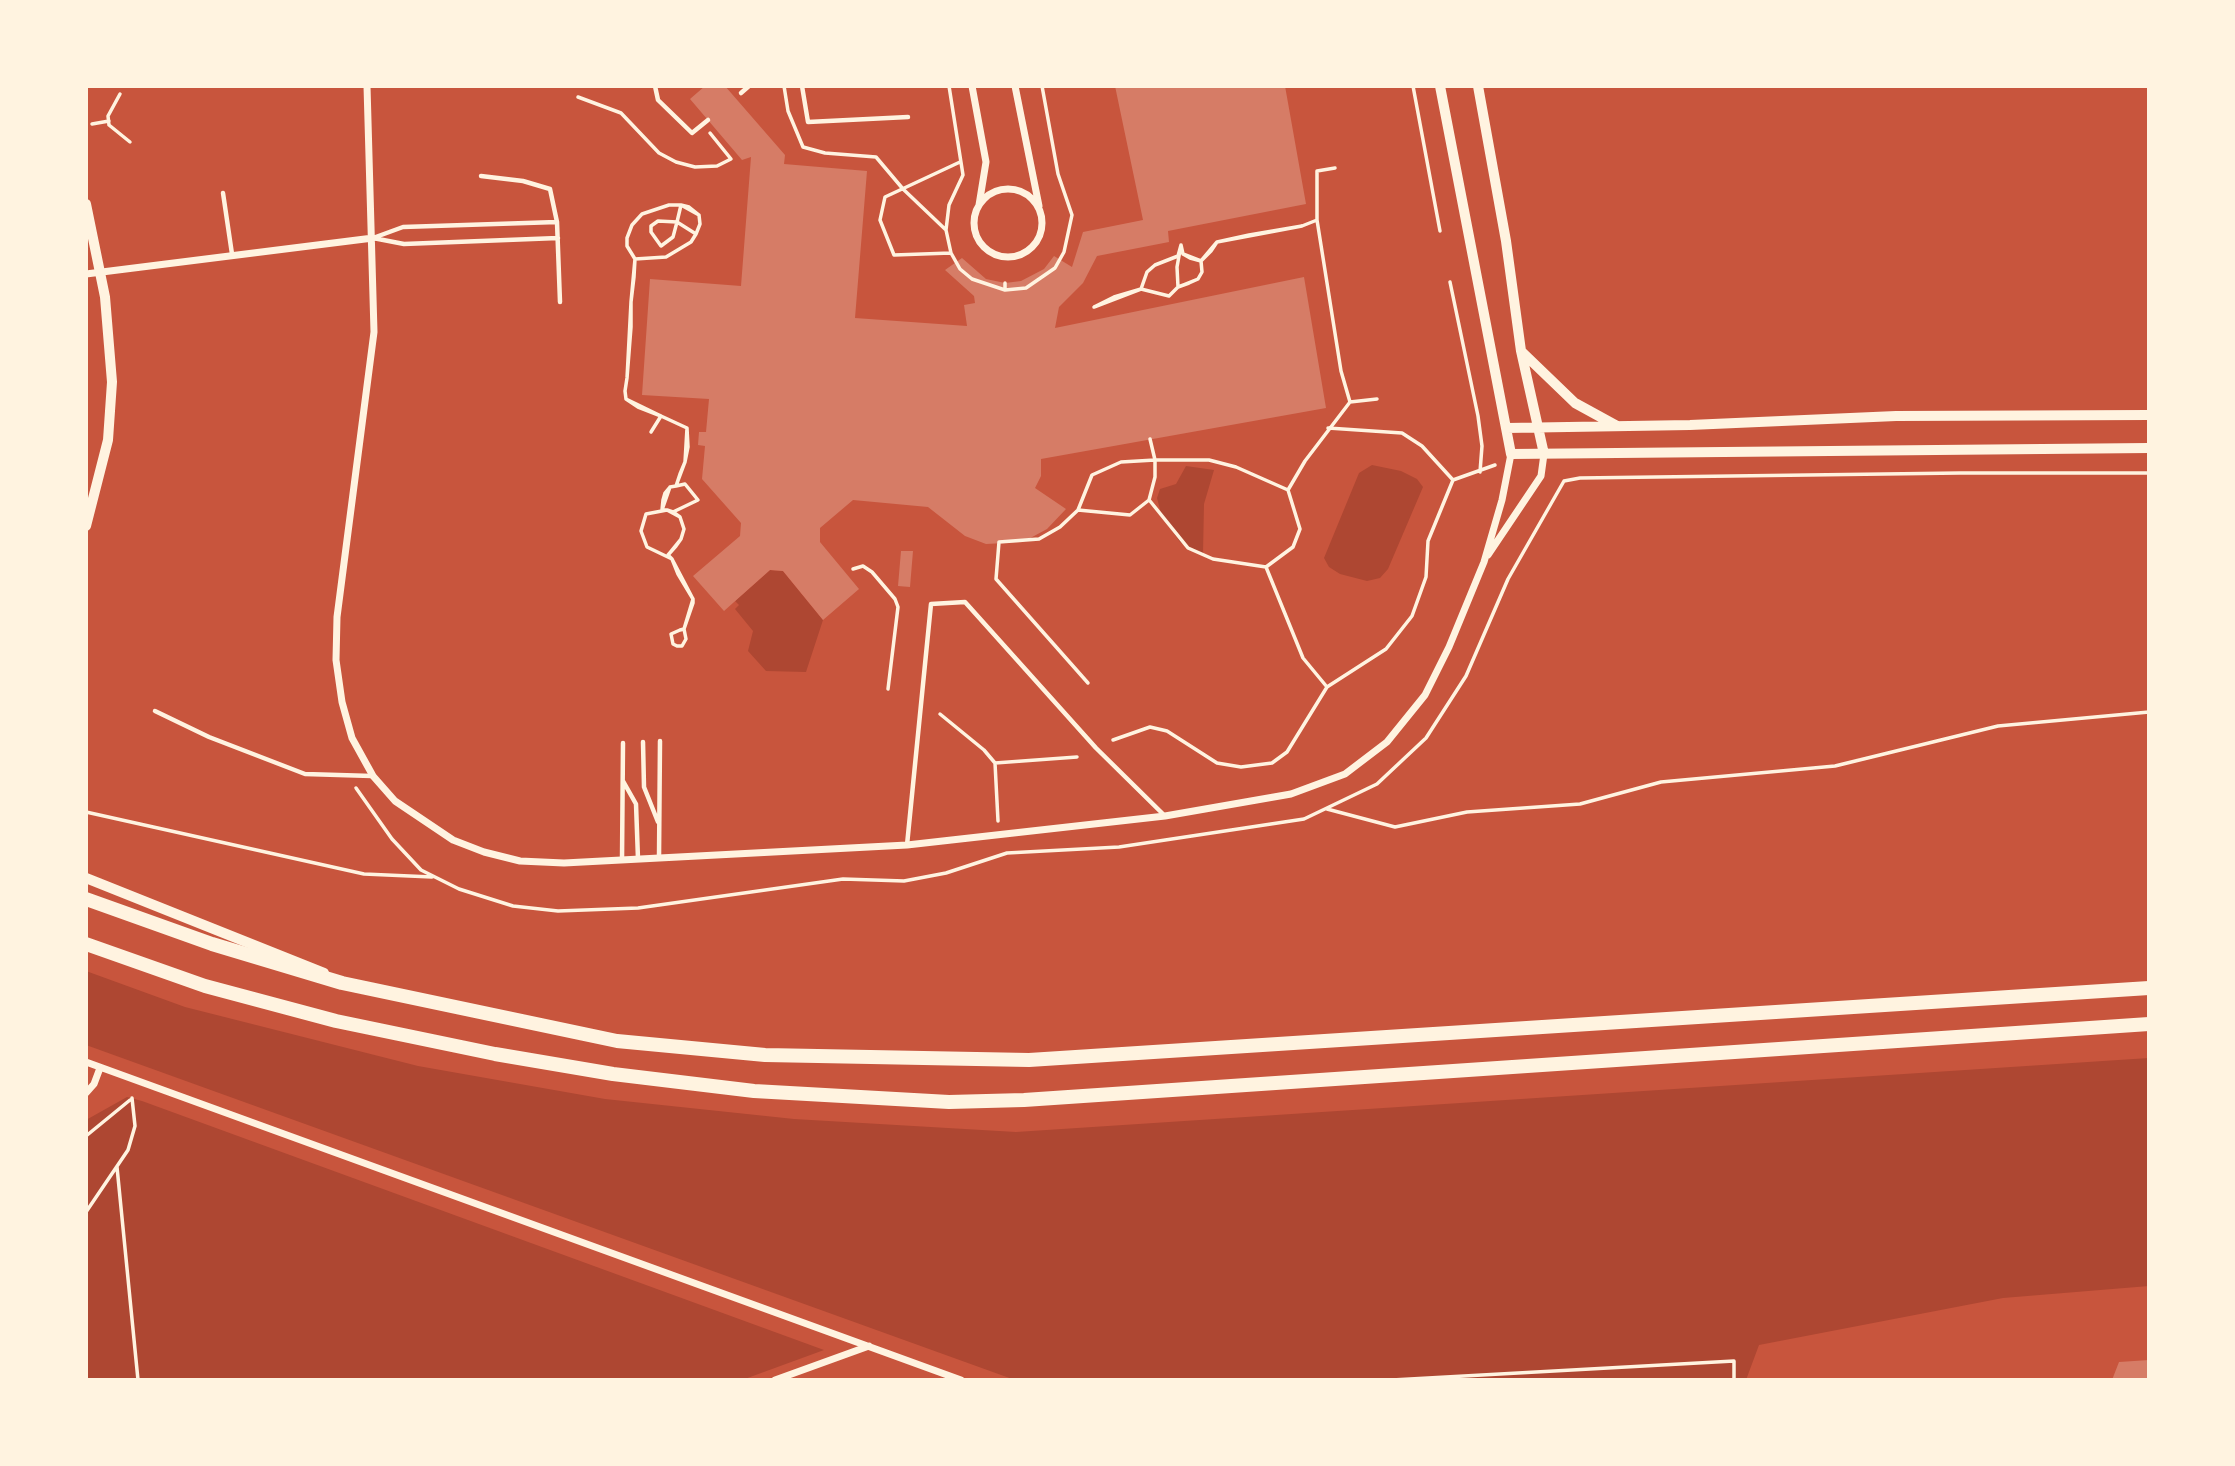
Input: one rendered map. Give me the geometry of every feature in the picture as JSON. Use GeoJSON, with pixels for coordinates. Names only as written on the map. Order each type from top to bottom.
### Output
{"type":"FeatureCollection","features":[{"type":"Feature","properties":{"kind":"main road"},"geometry":{"type":"LineString","coordinates":[[86,899],[212,944],[342,983],[617,1041],[765,1055],[1029,1060],[2149,988]]}},
{"type":"Feature","properties":{"kind":"main road"},"geometry":{"type":"LineString","coordinates":[[86,944],[205,986],[335,1021],[495,1054],[613,1074],[754,1091],[950,1102],[1052,1098],[2149,1024]]}},
{"type":"Feature","properties":{"kind":"street"},"geometry":{"type":"LineString","coordinates":[[367,86],[374,332],[337,617],[337,660],[342,702],[352,738],[373,776],[395,801],[419,820],[453,841],[484,852],[520,860],[564,863],[907,845],[1165,816],[1291,794],[1345,774],[1387,742],[1425,695],[1484,562],[1502,500],[1511,454],[1440,86]]}},
{"type":"Feature","properties":{"kind":"street"},"geometry":{"type":"LineString","coordinates":[[972,86],[986,162],[975,228],[978,239],[995,254],[1006,257],[1028,251],[1036,243],[1042,221],[1015,86]]}},
{"type":"Feature","properties":{"kind":"street"},"geometry":{"type":"LineString","coordinates":[[1478,86],[1506,241],[1521,351],[1544,454],[1541,476],[1484,562]]}},
{"type":"Feature","properties":{"kind":"street"},"geometry":{"type":"LineString","coordinates":[[979,205],[996,191],[1016,190],[1034,200],[1040,210]]}},
{"type":"Feature","properties":{"kind":"street"},"geometry":{"type":"LineString","coordinates":[[86,204],[101,271],[112,382],[108,440],[86,526]]}},
{"type":"Feature","properties":{"kind":"street"},"geometry":{"type":"LineString","coordinates":[[86,274],[373,238]]}},
{"type":"Feature","properties":{"kind":"street"},"geometry":{"type":"LineString","coordinates":[[1521,351],[1575,403],[1619,428]]}},
{"type":"Feature","properties":{"kind":"street"},"geometry":{"type":"LineString","coordinates":[[1507,428],[1619,428],[1896,416],[2149,415]]}},
{"type":"Feature","properties":{"kind":"street"},"geometry":{"type":"LineString","coordinates":[[1511,454],[2149,448]]}},
{"type":"Feature","properties":{"kind":"street"},"geometry":{"type":"LineString","coordinates":[[86,878],[307,964],[342,983]]}},
{"type":"Feature","properties":{"kind":"street"},"geometry":{"type":"LineString","coordinates":[[86,1062],[961,1380]]}},
{"type":"Feature","properties":{"kind":"street"},"geometry":{"type":"LineString","coordinates":[[86,1093],[94,1084],[100,1068]]}},
{"type":"Feature","properties":{"kind":"street"},"geometry":{"type":"LineString","coordinates":[[775,1380],[869,1346]]}},
{"type":"Feature","properties":{"kind":"lane"},"geometry":{"type":"LineString","coordinates":[[655,86],[658,100],[692,133],[708,120]]}},
{"type":"Feature","properties":{"kind":"lane"},"geometry":{"type":"LineString","coordinates":[[741,93],[749,86]]}},
{"type":"Feature","properties":{"kind":"lane"},"geometry":{"type":"LineString","coordinates":[[802,86],[808,122],[908,117]]}},
{"type":"Feature","properties":{"kind":"lane"},"geometry":{"type":"LineString","coordinates":[[481,176],[523,181],[550,189],[557,222],[560,302]]}},
{"type":"Feature","properties":{"kind":"lane"},"geometry":{"type":"LineString","coordinates":[[223,193],[232,254]]}},
{"type":"Feature","properties":{"kind":"lane"},"geometry":{"type":"LineString","coordinates":[[373,238],[403,227],[557,222]]}},
{"type":"Feature","properties":{"kind":"lane"},"geometry":{"type":"LineString","coordinates":[[373,238],[404,244],[558,238]]}},
{"type":"Feature","properties":{"kind":"lane"},"geometry":{"type":"LineString","coordinates":[[907,845],[932,604],[965,602],[1096,748],[1165,816]]}},
{"type":"Feature","properties":{"kind":"lane"},"geometry":{"type":"LineString","coordinates":[[155,711],[209,737],[305,774],[373,776]]}},
{"type":"Feature","properties":{"kind":"lane"},"geometry":{"type":"LineString","coordinates":[[659,858],[660,741]]}},
{"type":"Feature","properties":{"kind":"lane"},"geometry":{"type":"LineString","coordinates":[[643,742],[644,787],[660,826]]}},
{"type":"Feature","properties":{"kind":"lane"},"geometry":{"type":"LineString","coordinates":[[622,860],[623,743]]}},
{"type":"Feature","properties":{"kind":"lane"},"geometry":{"type":"LineString","coordinates":[[623,780],[636,804],[638,859]]}},
{"type":"Feature","properties":{"kind":"path"},"geometry":{"type":"LineString","coordinates":[[949,86],[961,162],[963,175],[949,205],[946,230],[951,253],[894,255],[880,220],[885,197],[961,162]]}},
{"type":"Feature","properties":{"kind":"path"},"geometry":{"type":"LineString","coordinates":[[1413,86],[1440,231]]}},
{"type":"Feature","properties":{"kind":"path"},"geometry":{"type":"LineString","coordinates":[[109,121],[120,94]]}},
{"type":"Feature","properties":{"kind":"path"},"geometry":{"type":"LineString","coordinates":[[578,97],[621,113],[659,153],[676,162],[695,167],[717,166],[731,159],[703,124]]}},
{"type":"Feature","properties":{"kind":"path"},"geometry":{"type":"LineString","coordinates":[[92,124],[109,121]]}},
{"type":"Feature","properties":{"kind":"path"},"geometry":{"type":"LineString","coordinates":[[109,121],[131,142]]}},
{"type":"Feature","properties":{"kind":"path"},"geometry":{"type":"LineString","coordinates":[[870,158],[876,157],[903,189],[946,230]]}},
{"type":"Feature","properties":{"kind":"path"},"geometry":{"type":"LineString","coordinates":[[1335,168],[1317,171],[1317,220],[1341,371],[1350,402]]}},
{"type":"Feature","properties":{"kind":"path"},"geometry":{"type":"LineString","coordinates":[[681,205],[677,222],[670,242],[661,246],[650,232],[651,226],[658,221],[677,222],[696,234]]}},
{"type":"Feature","properties":{"kind":"path"},"geometry":{"type":"LineString","coordinates":[[635,259],[666,257],[684,249],[696,234],[699,215],[681,205],[654,208],[632,225],[626,238],[627,246],[635,259],[626,400],[687,428],[688,447],[676,486]]}},
{"type":"Feature","properties":{"kind":"path"},"geometry":{"type":"LineString","coordinates":[[1114,297],[1102,303],[1094,307],[1104,302],[1114,297],[1141,289],[1168,296],[1178,287],[1198,279],[1202,272],[1201,261],[1217,242],[1302,226],[1317,220]]}},
{"type":"Feature","properties":{"kind":"path"},"geometry":{"type":"LineString","coordinates":[[1178,287],[1178,256],[1181,245],[1183,254],[1201,261]]}},
{"type":"Feature","properties":{"kind":"path"},"geometry":{"type":"LineString","coordinates":[[1141,289],[1147,272],[1155,265],[1178,256]]}},
{"type":"Feature","properties":{"kind":"path"},"geometry":{"type":"LineString","coordinates":[[1450,282],[1478,416],[1482,446],[1480,472]]}},
{"type":"Feature","properties":{"kind":"path"},"geometry":{"type":"LineString","coordinates":[[1004,290],[1005,283]]}},
{"type":"Feature","properties":{"kind":"path"},"geometry":{"type":"LineString","coordinates":[[1149,500],[1188,548],[1213,559],[1266,567],[1293,547],[1300,529],[1288,489],[1328,428],[1350,402],[1377,399]]}},
{"type":"Feature","properties":{"kind":"path"},"geometry":{"type":"LineString","coordinates":[[651,432],[661,416]]}},
{"type":"Feature","properties":{"kind":"path"},"geometry":{"type":"LineString","coordinates":[[1328,428],[1402,433],[1422,446],[1453,480]]}},
{"type":"Feature","properties":{"kind":"path"},"geometry":{"type":"LineString","coordinates":[[1078,510],[1130,515],[1149,500],[1155,477],[1155,460],[1150,439]]}},
{"type":"Feature","properties":{"kind":"path"},"geometry":{"type":"LineString","coordinates":[[1088,683],[996,579],[999,542],[1039,539],[1060,527],[1078,510],[1092,475],[1121,462],[1209,460],[1236,467],[1288,489]]}},
{"type":"Feature","properties":{"kind":"path"},"geometry":{"type":"LineString","coordinates":[[1453,480],[1495,465]]}},
{"type":"Feature","properties":{"kind":"path"},"geometry":{"type":"LineString","coordinates":[[351,777],[361,798],[392,839],[421,870],[458,889],[513,906],[558,911],[638,908],[843,879],[904,881],[946,873],[1007,853],[1119,846],[1304,819],[1377,784],[1426,738],[1466,676],[1507,579],[1564,481],[1580,478],[2149,473]]}},
{"type":"Feature","properties":{"kind":"path"},"geometry":{"type":"LineString","coordinates":[[1113,740],[1150,727],[1167,731],[1217,763],[1241,767],[1272,763],[1287,752],[1327,687],[1386,649],[1412,616],[1426,577],[1428,541],[1453,480]]}},
{"type":"Feature","properties":{"kind":"path"},"geometry":{"type":"LineString","coordinates":[[662,510],[665,493],[670,486],[685,484],[698,500],[673,512]]}},
{"type":"Feature","properties":{"kind":"path"},"geometry":{"type":"LineString","coordinates":[[668,555],[681,539],[680,517],[673,512],[662,510],[646,514],[641,523],[641,538],[647,547],[668,555],[693,599],[684,629],[686,639],[682,646],[673,644],[671,634],[684,629]]}},
{"type":"Feature","properties":{"kind":"path"},"geometry":{"type":"LineString","coordinates":[[853,569],[863,566],[872,572],[895,599],[898,607],[888,689]]}},
{"type":"Feature","properties":{"kind":"path"},"geometry":{"type":"LineString","coordinates":[[1266,567],[1303,658],[1327,687]]}},
{"type":"Feature","properties":{"kind":"path"},"geometry":{"type":"LineString","coordinates":[[1325,808],[1395,827],[1467,812],[1580,804],[1661,782],[1835,766],[1998,726],[2149,712]]}},
{"type":"Feature","properties":{"kind":"path"},"geometry":{"type":"LineString","coordinates":[[940,714],[984,750],[995,763],[998,821]]}},
{"type":"Feature","properties":{"kind":"path"},"geometry":{"type":"LineString","coordinates":[[995,763],[1077,757]]}},
{"type":"Feature","properties":{"kind":"path"},"geometry":{"type":"LineString","coordinates":[[86,812],[364,874],[434,877]]}},
{"type":"Feature","properties":{"kind":"path"},"geometry":{"type":"LineString","coordinates":[[86,1136],[132,1098],[135,1126],[128,1150],[86,1212]]}},
{"type":"Feature","properties":{"kind":"path"},"geometry":{"type":"LineString","coordinates":[[117,1167],[138,1380]]}},
{"type":"Feature","properties":{"kind":"path"},"geometry":{"type":"LineString","coordinates":[[1392,1380],[1734,1361],[1734,1380]]}},
{"type":"Feature","properties":{"kind":"shaded area"},"geometry":{"type":"Polygon","coordinates":[[[1372,465],[1401,471],[1417,479],[1423,487],[1388,569],[1380,578],[1367,581],[1340,574],[1329,567],[1324,558],[1359,473],[1372,465]]]}},
{"type":"Feature","properties":{"kind":"shaded area"},"geometry":{"type":"Polygon","coordinates":[[[1186,466],[1214,470],[1204,504],[1203,554],[1180,542],[1162,517],[1157,498],[1160,489],[1176,484],[1186,466]]]}},
{"type":"Feature","properties":{"kind":"shaded area"},"geometry":{"type":"Polygon","coordinates":[[[770,570],[783,571],[823,620],[806,672],[766,671],[748,651],[753,631],[735,609],[739,605],[735,601],[770,570]]]}},
{"type":"Feature","properties":{"kind":"shaded area"},"geometry":{"type":"Polygon","coordinates":[[[86,971],[185,1007],[418,1066],[605,1099],[794,1119],[1016,1132],[2149,1058],[2149,1286],[2003,1298],[1759,1345],[1746,1380],[1015,1380],[86,1045],[86,971]]]}},
{"type":"Feature","properties":{"kind":"shaded area"},"geometry":{"type":"Polygon","coordinates":[[[127,1097],[824,1350],[742,1380],[86,1380],[86,1120],[127,1097]]]}},
{"type":"Feature","properties":{"kind":"building"},"geometry":{"type":"Polygon","coordinates":[[[705,86],[725,86],[785,155],[784,164],[867,171],[855,318],[967,326],[964,305],[975,303],[974,296],[945,270],[962,258],[986,279],[1005,283],[1021,281],[1044,269],[1054,256],[1072,267],[1083,232],[1143,220],[1115,86],[1285,86],[1306,204],[1168,231],[1169,242],[1097,256],[1083,283],[1059,307],[1055,328],[1304,277],[1326,408],[1041,459],[1041,476],[1035,488],[1066,509],[1047,529],[1023,542],[986,544],[965,536],[928,507],[853,500],[820,528],[820,542],[859,589],[823,620],[783,571],[770,570],[724,611],[693,576],[740,536],[741,523],[702,479],[705,446],[698,445],[699,432],[706,432],[709,399],[642,395],[650,279],[741,286],[751,157],[742,160],[690,99],[705,86]]]}},
{"type":"Feature","properties":{"kind":"building"},"geometry":{"type":"Polygon","coordinates":[[[901,551],[913,551],[910,587],[898,586],[901,551]]]}},
{"type":"Feature","properties":{"kind":"building"},"geometry":{"type":"Polygon","coordinates":[[[2149,1360],[2149,1380],[2112,1380],[2119,1362],[2149,1360]]]}}]}
